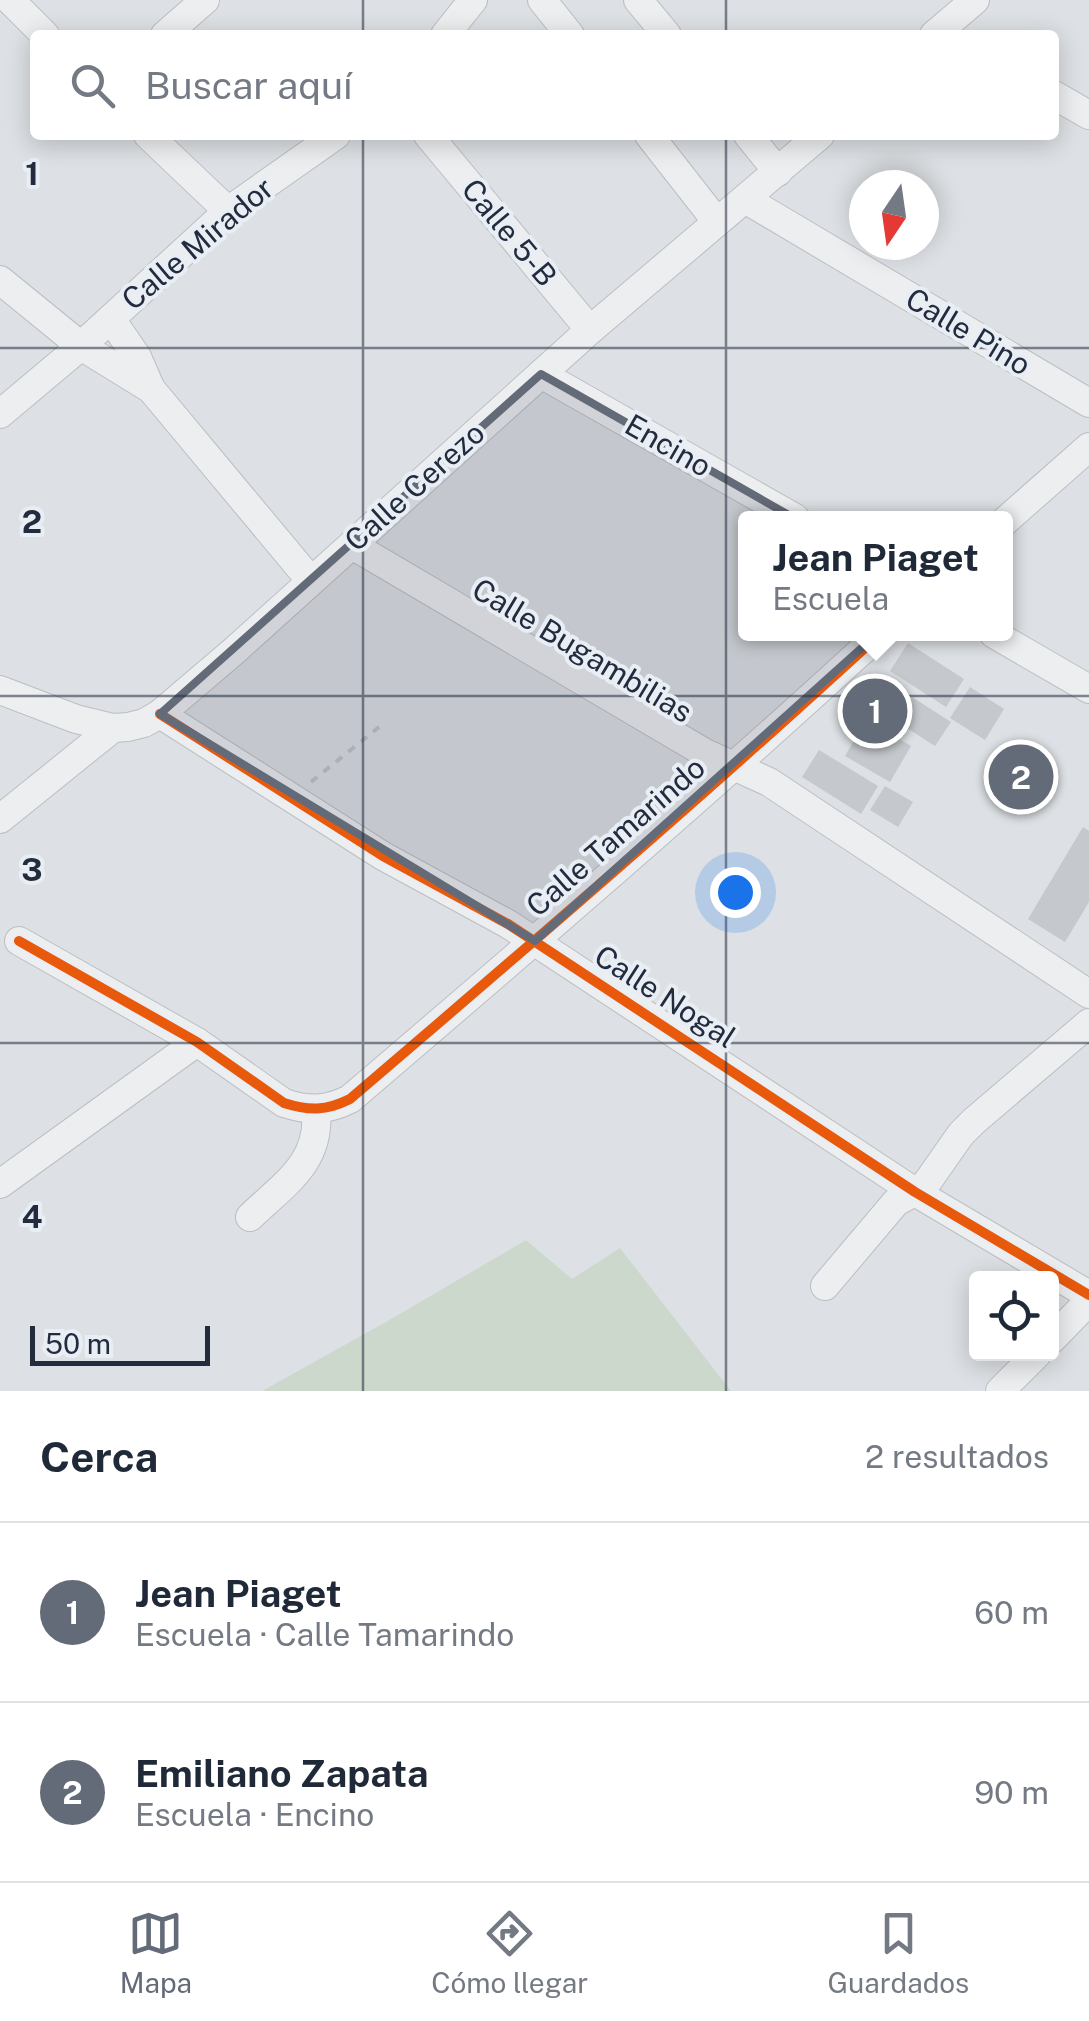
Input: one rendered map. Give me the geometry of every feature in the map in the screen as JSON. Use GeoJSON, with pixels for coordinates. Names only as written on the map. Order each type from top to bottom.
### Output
{"type":"FeatureCollection","features":[{"type":"Feature","properties":{"kind":"street"},"geometry":{"type":"LineString","coordinates":[[10,0],[40,30]]}},
{"type":"Feature","properties":{"kind":"street"},"geometry":{"type":"LineString","coordinates":[[170,30],[205,0]]}},
{"type":"Feature","properties":{"kind":"street"},"geometry":{"type":"LineString","coordinates":[[448,30],[473,0]]}},
{"type":"Feature","properties":{"kind":"street"},"geometry":{"type":"LineString","coordinates":[[542,0],[566,30]]}},
{"type":"Feature","properties":{"kind":"street"},"geometry":{"type":"LineString","coordinates":[[638,0],[663,30]]}},
{"type":"Feature","properties":{"kind":"street"},"geometry":{"type":"LineString","coordinates":[[945,30],[975,0]]}},
{"type":"Feature","properties":{"kind":"street"},"geometry":{"type":"LineString","coordinates":[[1059,98],[1089,115]]}},
{"type":"Feature","properties":{"kind":"street"},"geometry":{"type":"LineString","coordinates":[[153,140],[228,211]]}},
{"type":"Feature","properties":{"kind":"street","name":"Calle Mirador"},"geometry":{"type":"LineString","coordinates":[[0,414],[82,346],[228,211],[329,140]]}},
{"type":"Feature","properties":{"kind":"street","name":"Calle 5-B"},"geometry":{"type":"LineString","coordinates":[[432,140],[590,330]]}},
{"type":"Feature","properties":{"kind":"street"},"geometry":{"type":"LineString","coordinates":[[652,140],[717,222]]}},
{"type":"Feature","properties":{"kind":"street"},"geometry":{"type":"LineString","coordinates":[[752,140],[778,172]]}},
{"type":"Feature","properties":{"kind":"street","name":"Calle Cerezo"},"geometry":{"type":"LineString","coordinates":[[0,819],[113,728],[128,728],[160,714],[590,330],[814,140]]}},
{"type":"Feature","properties":{"kind":"street","name":"Calle Pino"},"geometry":{"type":"LineString","coordinates":[[745,199],[1089,403]]}},
{"type":"Feature","properties":{"kind":"street"},"geometry":{"type":"LineString","coordinates":[[0,280],[82,346],[151,389]]}},
{"type":"Feature","properties":{"kind":"street"},"geometry":{"type":"LineString","coordinates":[[111,319],[137,358],[151,389],[311,581]]}},
{"type":"Feature","properties":{"kind":"street","name":"Encino"},"geometry":{"type":"LineString","coordinates":[[541,374],[782,511]]}},
{"type":"Feature","properties":{"kind":"street"},"geometry":{"type":"LineString","coordinates":[[1013,514],[1089,447]]}},
{"type":"Feature","properties":{"kind":"street","name":"Calle Bugambilias"},"geometry":{"type":"LineString","coordinates":[[352,545],[705,753],[769,782],[1089,994]]}},
{"type":"Feature","properties":{"kind":"street","name":"Calle Tamarindo"},"geometry":{"type":"LineString","coordinates":[[316,1110],[333,1108],[350,1099],[735,767],[872,641]]}},
{"type":"Feature","properties":{"kind":"street"},"geometry":{"type":"LineString","coordinates":[[1006,641],[1089,689]]}},
{"type":"Feature","properties":{"kind":"street"},"geometry":{"type":"LineString","coordinates":[[0,690],[76,719],[113,728]]}},
{"type":"Feature","properties":{"kind":"street","name":"Calle Nogal"},"geometry":{"type":"LineString","coordinates":[[160,714],[383,856],[535,941],[915,1192],[1089,1298]]}},
{"type":"Feature","properties":{"kind":"street"},"geometry":{"type":"LineString","coordinates":[[20,941],[197,1042],[284,1102],[316,1110],[318,1129],[305,1163],[250,1217]]}},
{"type":"Feature","properties":{"kind":"street"},"geometry":{"type":"LineString","coordinates":[[825,1286],[896,1202],[928,1181],[974,1120],[1089,1023]]}},
{"type":"Feature","properties":{"kind":"street"},"geometry":{"type":"LineString","coordinates":[[0,1184],[197,1042]]}},
{"type":"Feature","properties":{"kind":"street"},"geometry":{"type":"LineString","coordinates":[[1059,1331],[1089,1298]]}},
{"type":"Feature","properties":{"kind":"street"},"geometry":{"type":"LineString","coordinates":[[1000,1391],[1031,1361]]}},
{"type":"Feature","properties":{"kind":"path"},"geometry":{"type":"LineString","coordinates":[[292,798],[378,726]]}},
{"type":"Feature","properties":{"kind":"highlighted area"},"geometry":{"type":"Polygon","coordinates":[[[541,374],[924,592],[535,941],[160,714],[541,374]]]}},
{"type":"Feature","properties":{"kind":"shaded area"},"geometry":{"type":"Polygon","coordinates":[[[526,1240],[572,1279],[620,1248],[731,1391],[262,1391],[393,1318],[526,1240]]]}},
{"type":"Feature","properties":{"kind":"building"},"geometry":{"type":"Polygon","coordinates":[[[908,643],[964,679],[946,707],[890,671],[908,643]]]}},
{"type":"Feature","properties":{"kind":"building"},"geometry":{"type":"Polygon","coordinates":[[[970,687],[1004,709],[985,740],[950,718],[970,687]]]}},
{"type":"Feature","properties":{"kind":"building"},"geometry":{"type":"Polygon","coordinates":[[[912,697],[951,722],[935,746],[896,721],[912,697]]]}},
{"type":"Feature","properties":{"kind":"building"},"geometry":{"type":"Polygon","coordinates":[[[866,720],[911,746],[890,782],[845,756],[866,720]]]}},
{"type":"Feature","properties":{"kind":"building"},"geometry":{"type":"Polygon","coordinates":[[[819,750],[878,786],[861,814],[802,777],[819,750]]]}},
{"type":"Feature","properties":{"kind":"building"},"geometry":{"type":"Polygon","coordinates":[[[885,786],[913,802],[898,827],[870,810],[885,786]]]}},
{"type":"Feature","properties":{"kind":"building"},"geometry":{"type":"Polygon","coordinates":[[[1083,827],[1089,831],[1089,902],[1065,942],[1028,919],[1083,827]]]}},
{"type":"Feature","properties":{"kind":"cycle path"},"geometry":{"type":"LineString","coordinates":[[19,941],[197,1042],[284,1103],[333,1106],[350,1099],[617,869],[872,641]]}},
{"type":"Feature","properties":{"kind":"cycle path"},"geometry":{"type":"LineString","coordinates":[[160,714],[383,856],[508,924],[915,1192],[1089,1295]]}},
{"type":"Feature","properties":{"kind":"place","name":"Jean Piaget"},"geometry":{"type":"Point","coordinates":[875,711]}},
{"type":"Feature","properties":{"kind":"place","name":"Emiliano Zapata"},"geometry":{"type":"Point","coordinates":[1021,777]}}]}
